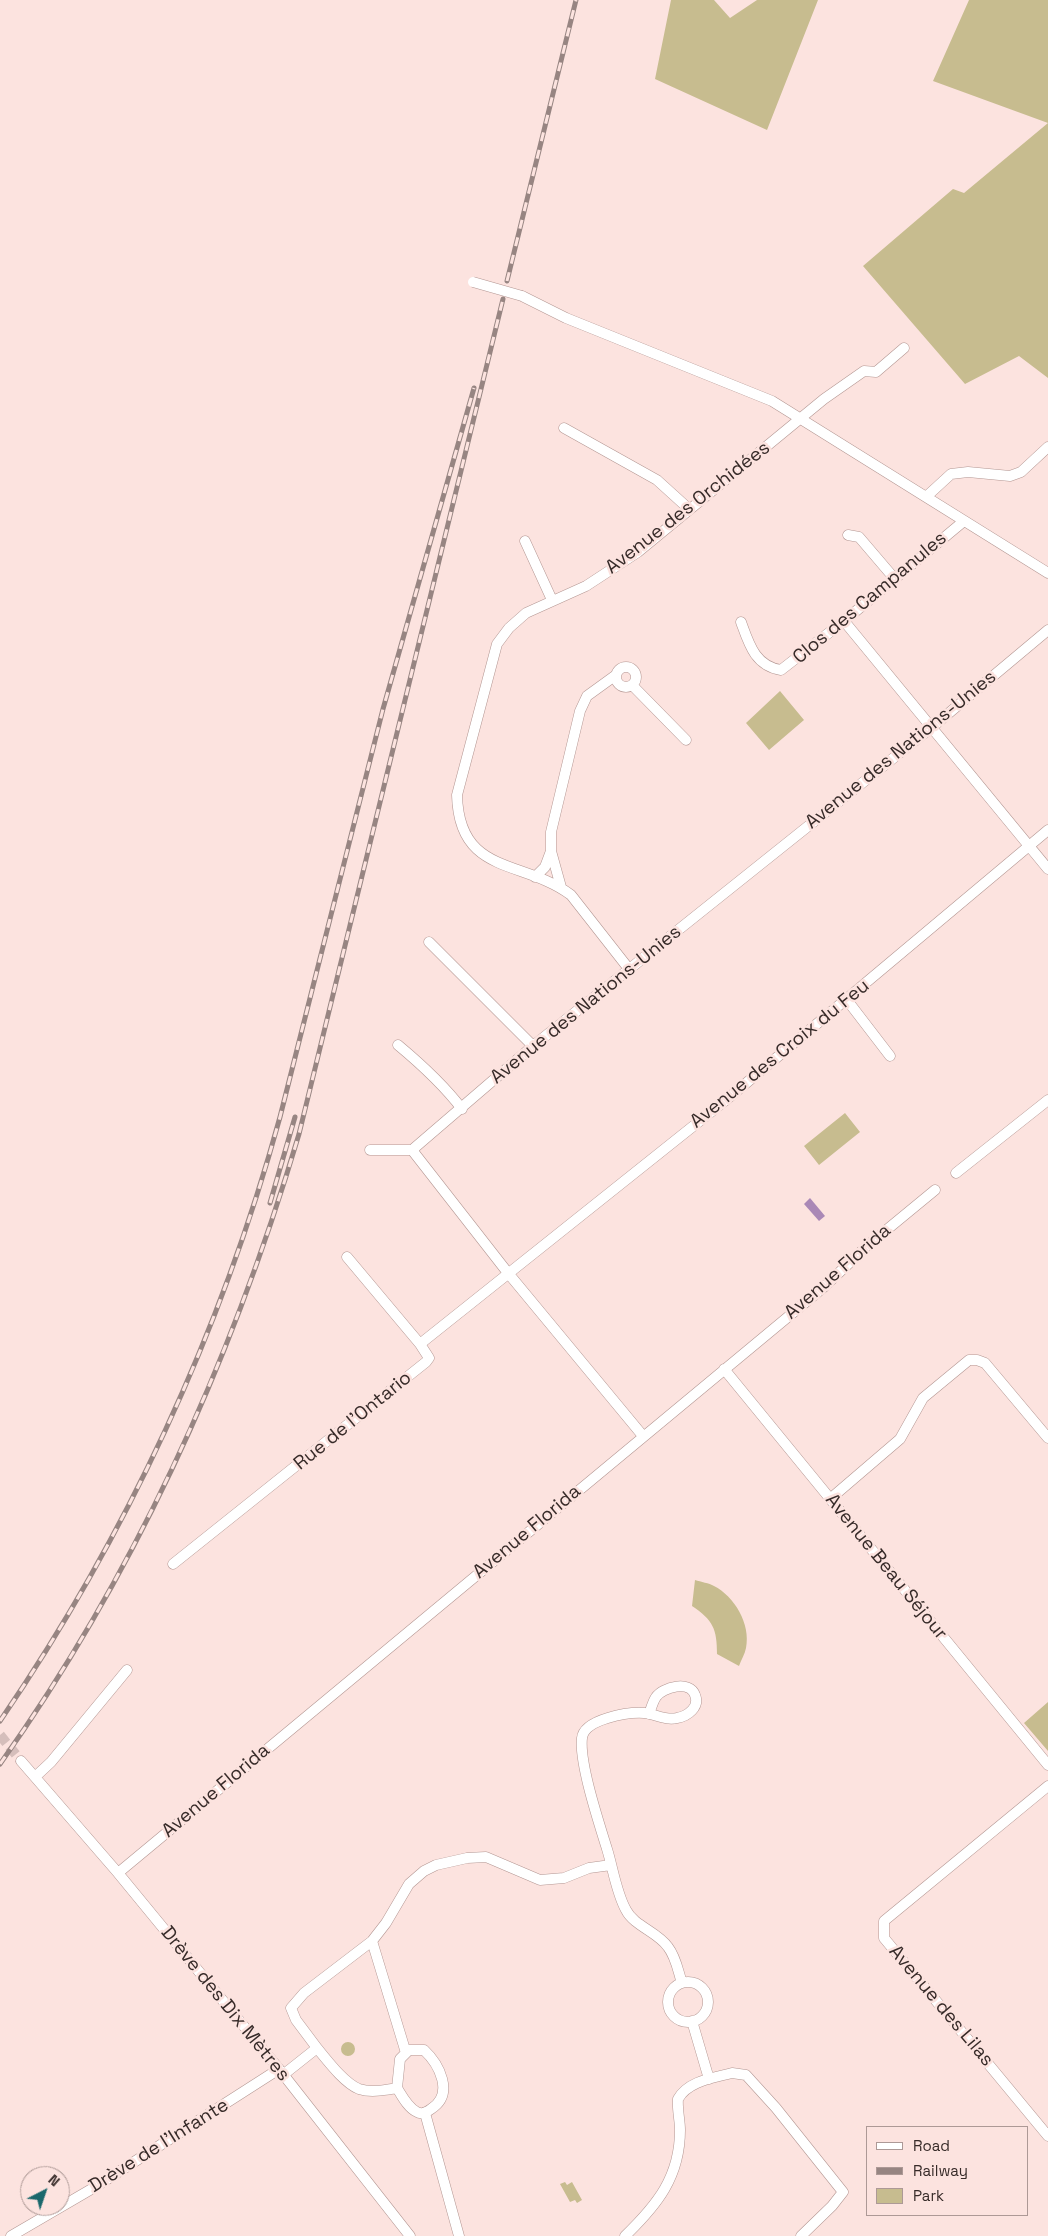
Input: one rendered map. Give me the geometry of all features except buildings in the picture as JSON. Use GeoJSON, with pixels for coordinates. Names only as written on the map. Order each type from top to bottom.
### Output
{"type":"FeatureCollection","features":[{"type":"Feature","properties":{"kind":"street"},"geometry":{"type":"LineString","coordinates":[[473,282],[522,296],[566,318],[772,401],[1048,572]]}},
{"type":"Feature","properties":{"kind":"street","name":"Avenue des Orchidées"},"geometry":{"type":"LineString","coordinates":[[629,969],[570,895],[561,887],[497,863],[481,854],[465,833],[457,812],[457,795],[497,644],[509,628],[526,613],[586,586],[638,552],[800,420],[864,371],[876,372],[904,348]]}},
{"type":"Feature","properties":{"kind":"street"},"geometry":{"type":"LineString","coordinates":[[564,428],[658,480],[689,509]]}},
{"type":"Feature","properties":{"kind":"street"},"geometry":{"type":"LineString","coordinates":[[927,496],[951,474],[968,472],[1010,476],[1021,472],[1048,447]]}},
{"type":"Feature","properties":{"kind":"street","name":"Clos des Campanules"},"geometry":{"type":"LineString","coordinates":[[741,622],[751,649],[759,660],[766,666],[781,670],[844,621],[964,521]]}},
{"type":"Feature","properties":{"kind":"street"},"geometry":{"type":"LineString","coordinates":[[848,535],[859,537],[894,578]]}},
{"type":"Feature","properties":{"kind":"street"},"geometry":{"type":"LineString","coordinates":[[525,541],[552,600]]}},
{"type":"Feature","properties":{"kind":"street"},"geometry":{"type":"LineString","coordinates":[[844,621],[1048,869]]}},
{"type":"Feature","properties":{"kind":"street","name":"Avenue des Nations-Unies"},"geometry":{"type":"LineString","coordinates":[[412,1150],[416,1144],[462,1109],[534,1046],[931,728],[1048,630]]}},
{"type":"Feature","properties":{"kind":"street"},"geometry":{"type":"LineString","coordinates":[[561,887],[551,851],[551,832],[580,711],[587,696],[616,675],[620,685],[626,688],[632,685],[686,740]]}},
{"type":"Feature","properties":{"kind":"street","name":"Avenue des Croix du Feu"},"geometry":{"type":"LineString","coordinates":[[508,1272],[726,1100],[1048,830]]}},
{"type":"Feature","properties":{"kind":"street"},"geometry":{"type":"LineString","coordinates":[[535,877],[545,867],[551,851]]}},
{"type":"Feature","properties":{"kind":"street"},"geometry":{"type":"LineString","coordinates":[[428,942],[534,1046]]}},
{"type":"Feature","properties":{"kind":"street"},"geometry":{"type":"LineString","coordinates":[[847,1000],[890,1056]]}},
{"type":"Feature","properties":{"kind":"street"},"geometry":{"type":"LineString","coordinates":[[398,1045],[448,1089],[462,1109]]}},
{"type":"Feature","properties":{"kind":"street"},"geometry":{"type":"LineString","coordinates":[[956,1173],[1048,1100]]}},
{"type":"Feature","properties":{"kind":"street"},"geometry":{"type":"LineString","coordinates":[[370,1150],[412,1150],[508,1272],[644,1436]]}},
{"type":"Feature","properties":{"kind":"street","name":"Avenue Florida"},"geometry":{"type":"LineString","coordinates":[[118,1873],[824,1287],[866,1246],[935,1190]]}},
{"type":"Feature","properties":{"kind":"street"},"geometry":{"type":"LineString","coordinates":[[347,1257],[420,1344],[508,1272]]}},
{"type":"Feature","properties":{"kind":"street","name":"Rue de l'Ontario"},"geometry":{"type":"LineString","coordinates":[[173,1564],[426,1362],[429,1358],[428,1354],[420,1344]]}},
{"type":"Feature","properties":{"kind":"street"},"geometry":{"type":"LineString","coordinates":[[830,1499],[900,1439],[923,1398],[969,1360],[978,1360],[985,1363],[1048,1438]]}},
{"type":"Feature","properties":{"kind":"street","name":"Avenue Beau Séjour"},"geometry":{"type":"LineString","coordinates":[[724,1369],[1048,1765]]}},
{"type":"Feature","properties":{"kind":"street"},"geometry":{"type":"LineString","coordinates":[[34,1777],[51,1762],[127,1670]]}},
{"type":"Feature","properties":{"kind":"street"},"geometry":{"type":"LineString","coordinates":[[649,1714],[656,1696],[663,1691],[681,1686],[692,1689],[696,1694],[696,1704],[690,1712],[676,1719],[649,1714],[624,1714],[592,1724],[582,1733],[582,1755],[611,1865],[626,1911],[659,1938],[670,1951],[682,1983]]}},
{"type":"Feature","properties":{"kind":"street","name":"Drève des Dix Mètres"},"geometry":{"type":"LineString","coordinates":[[22,1761],[118,1873],[281,2072],[410,2236]]}},
{"type":"Feature","properties":{"kind":"street","name":"Avenue des Lilas"},"geometry":{"type":"LineString","coordinates":[[1048,1786],[884,1921],[884,1938],[1048,2136]]}},
{"type":"Feature","properties":{"kind":"street"},"geometry":{"type":"LineString","coordinates":[[397,2088],[374,2091],[358,2088],[337,2071],[296,2020],[291,2008],[304,1993],[372,1941],[386,1923],[409,1884],[424,1871],[436,1865],[486,1856],[540,1880],[564,1878],[589,1868],[611,1865]]}},
{"type":"Feature","properties":{"kind":"street"},"geometry":{"type":"LineString","coordinates":[[372,1941],[406,2053]]}},
{"type":"Feature","properties":{"kind":"street"},"geometry":{"type":"LineString","coordinates":[[690,1982],[704,1990],[707,2006],[704,2013],[698,2019],[681,2021],[673,2016],[668,2007],[668,1997],[673,1988],[682,1983],[690,1982]]}},
{"type":"Feature","properties":{"kind":"street"},"geometry":{"type":"LineString","coordinates":[[692,2021],[710,2079]]}},
{"type":"Feature","properties":{"kind":"street","name":"Drève de l'Infante"},"geometry":{"type":"LineString","coordinates":[[11,2236],[102,2182],[317,2048]]}},
{"type":"Feature","properties":{"kind":"street"},"geometry":{"type":"LineString","coordinates":[[409,2050],[424,2050],[439,2068],[443,2082],[440,2101],[424,2114],[417,2112],[408,2105],[397,2088],[400,2059],[409,2050]]}},
{"type":"Feature","properties":{"kind":"street"},"geometry":{"type":"LineString","coordinates":[[625,2236],[652,2209],[672,2174],[680,2130],[678,2099],[689,2086],[732,2073],[746,2075],[776,2108],[843,2192],[832,2206],[801,2236]]}},
{"type":"Feature","properties":{"kind":"street"},"geometry":{"type":"LineString","coordinates":[[424,2114],[459,2236]]}},
{"type":"Feature","properties":{"kind":"green space"},"geometry":{"type":"Polygon","coordinates":[[[671,0],[714,0],[730,18],[757,0],[818,0],[767,130],[655,79],[671,0]]]}},
{"type":"Feature","properties":{"kind":"green space"},"geometry":{"type":"Polygon","coordinates":[[[969,0],[1048,0],[1048,123],[933,81],[969,0]]]}},
{"type":"Feature","properties":{"kind":"green space"},"geometry":{"type":"Polygon","coordinates":[[[1048,123],[1048,378],[1019,356],[965,384],[863,266],[953,189],[964,193],[1048,123]]]}},
{"type":"Feature","properties":{"kind":"green space"},"geometry":{"type":"Polygon","coordinates":[[[780,691],[804,720],[769,750],[746,723],[780,691]]]}},
{"type":"Feature","properties":{"kind":"green space"},"geometry":{"type":"Polygon","coordinates":[[[845,1113],[860,1132],[819,1165],[804,1146],[845,1113]]]}},
{"type":"Feature","properties":{"kind":"green space"},"geometry":{"type":"Polygon","coordinates":[[[695,1580],[712,1585],[721,1591],[739,1612],[746,1630],[747,1639],[739,1666],[717,1654],[715,1632],[712,1626],[705,1616],[692,1606],[695,1580]]]}},
{"type":"Feature","properties":{"kind":"green space"},"geometry":{"type":"Polygon","coordinates":[[[1048,1702],[1048,1751],[1024,1723],[1048,1702]]]}},
{"type":"Feature","properties":{"kind":"green space"},"geometry":{"type":"Polygon","coordinates":[[[345,2042],[351,2042],[355,2049],[351,2056],[345,2056],[341,2052],[341,2046],[345,2042]]]}},
{"type":"Feature","properties":{"kind":"green space"},"geometry":{"type":"Polygon","coordinates":[[[565,2182],[567,2185],[572,2182],[582,2200],[577,2203],[575,2200],[570,2202],[560,2184],[565,2182]]]}},
{"type":"Feature","properties":{"kind":"shaded area"},"geometry":{"type":"Polygon","coordinates":[[[810,1198],[825,1216],[819,1221],[804,1204],[810,1198]]]}},
{"type":"Feature","properties":{"kind":"tunnel"},"geometry":{"type":"LineString","coordinates":[[0,1735],[21,1761]]}},
{"type":"Feature","properties":{"kind":"railway"},"geometry":{"type":"LineString","coordinates":[[507,281],[576,0]]}},
{"type":"Feature","properties":{"kind":"railway"},"geometry":{"type":"LineString","coordinates":[[0,1764],[49,1692],[137,1540],[211,1381],[273,1217],[299,1134],[503,299]]}},
{"type":"Feature","properties":{"kind":"railway"},"geometry":{"type":"LineString","coordinates":[[0,1721],[46,1651],[89,1579],[128,1506],[165,1431],[199,1354],[229,1276],[256,1197],[280,1117],[383,709],[474,388]]}},
{"type":"Feature","properties":{"kind":"railway"},"geometry":{"type":"LineString","coordinates":[[270,1203],[295,1117]]}}]}
